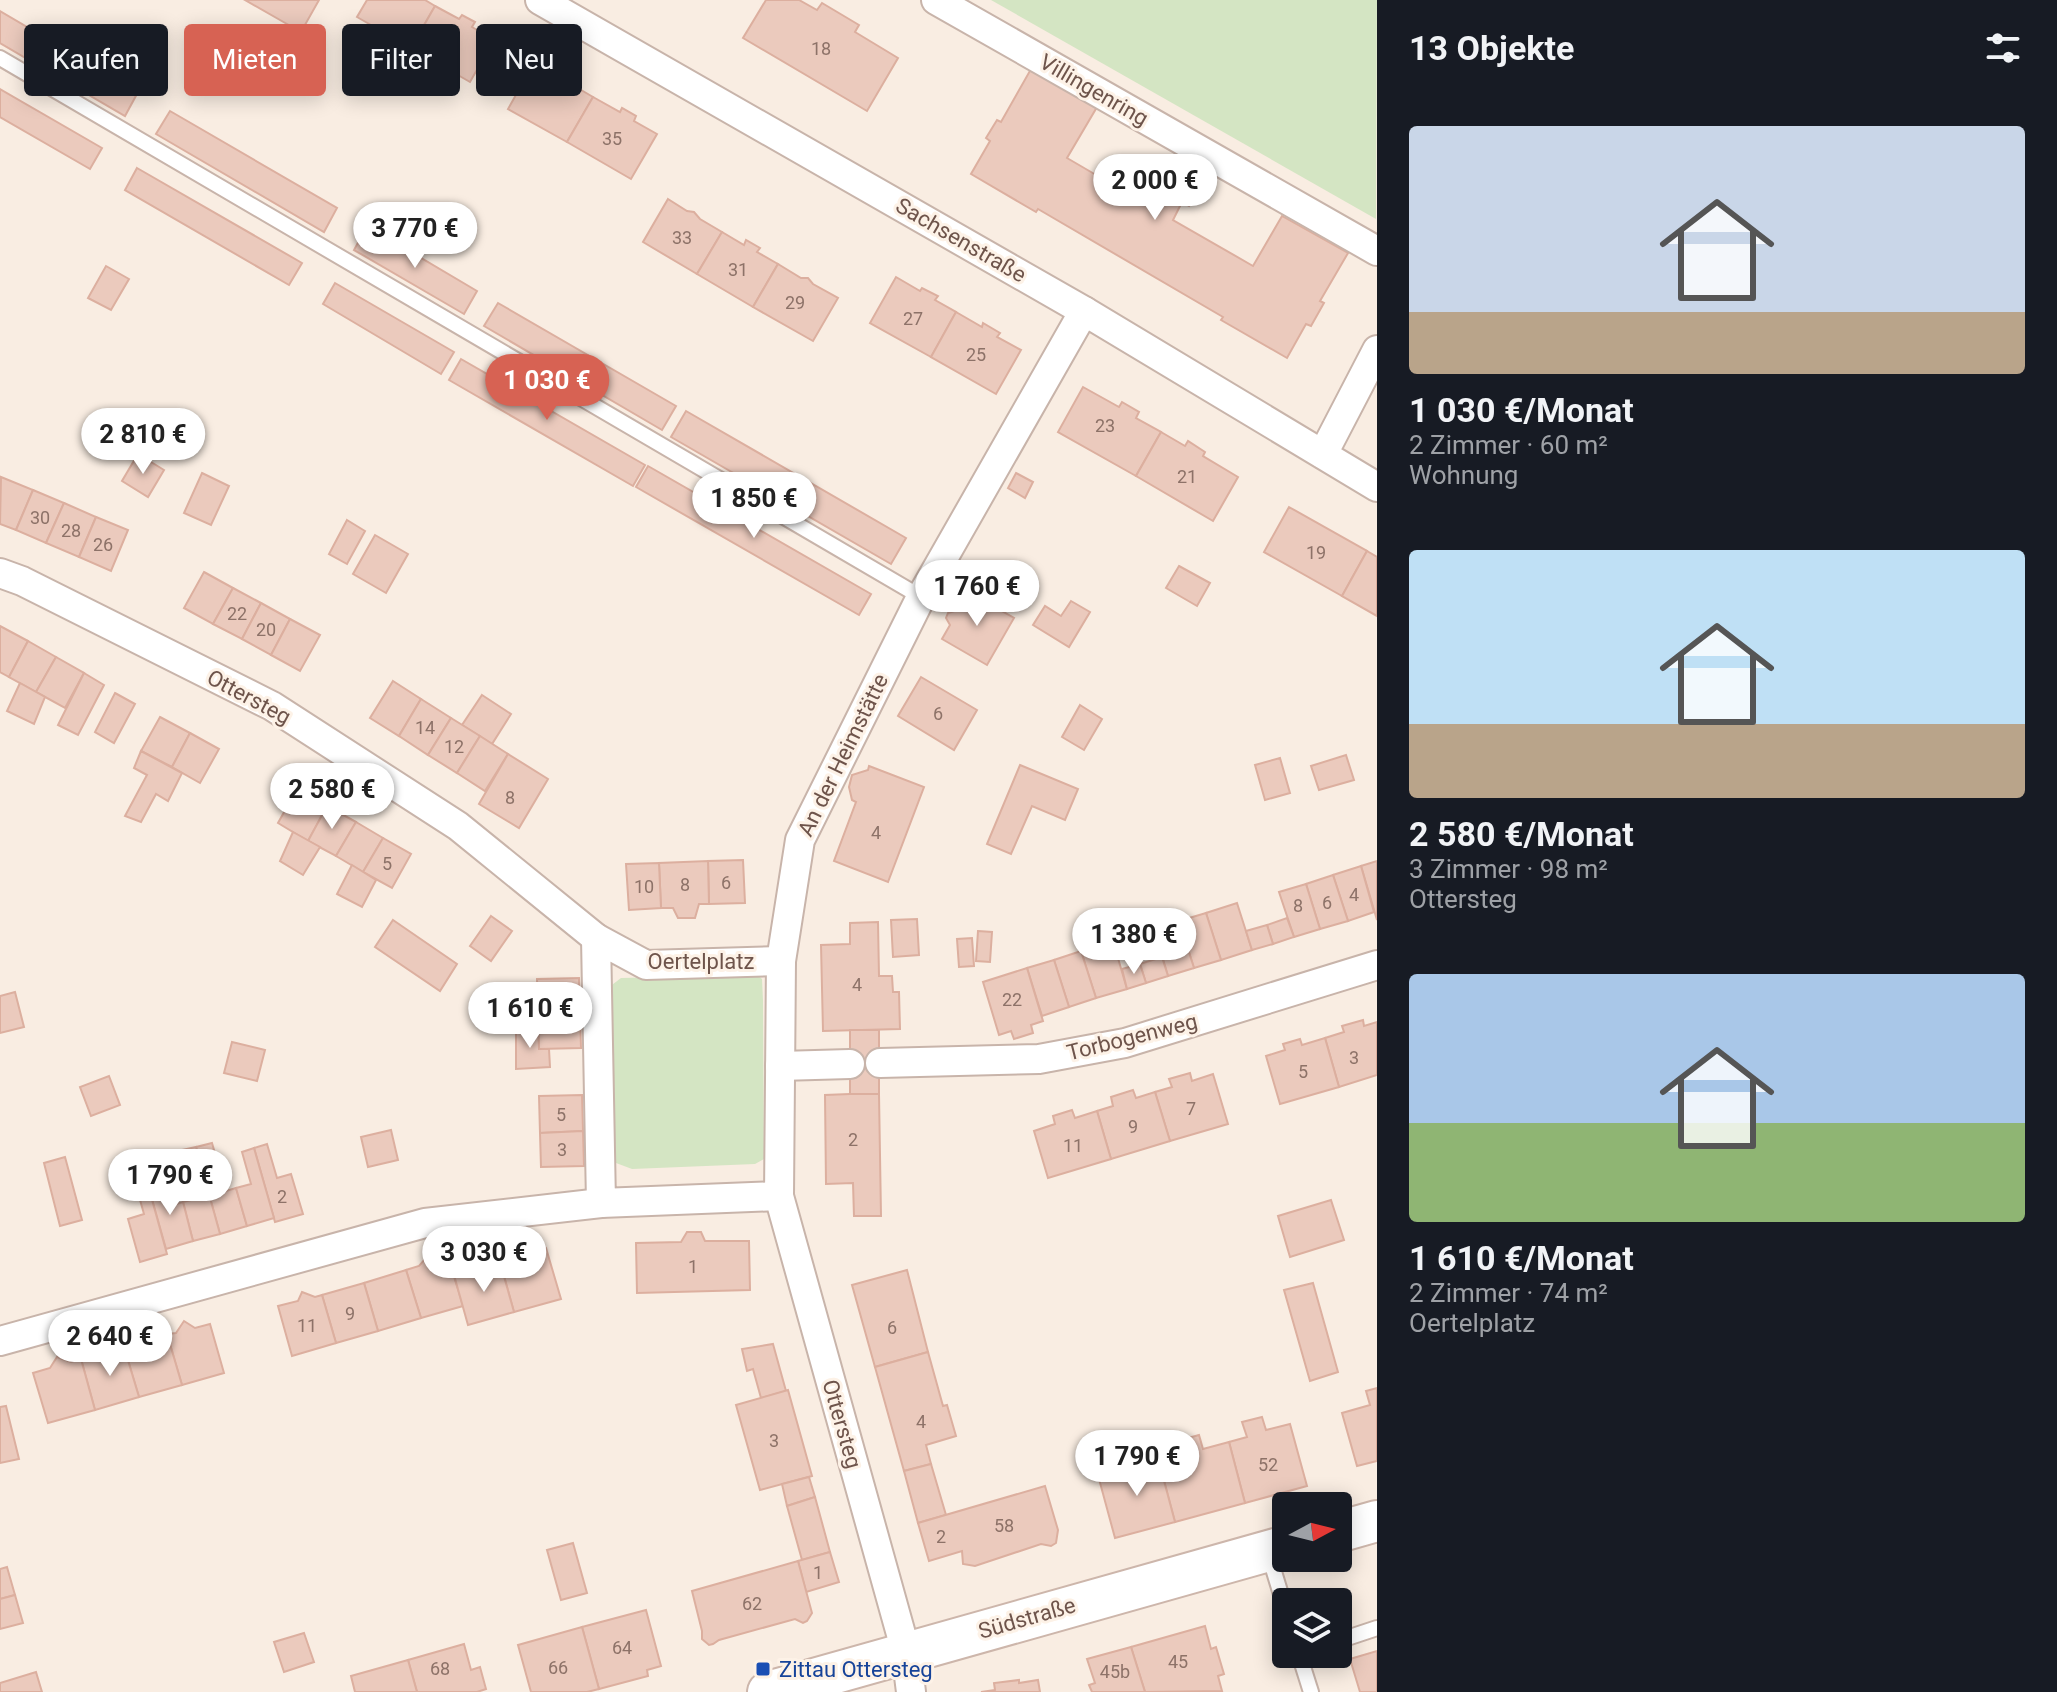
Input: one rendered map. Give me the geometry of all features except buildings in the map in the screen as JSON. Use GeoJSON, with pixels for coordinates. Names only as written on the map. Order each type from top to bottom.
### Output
{"type":"FeatureCollection","features":[{"type":"Feature","properties":{"kind":"main road"},"geometry":{"type":"LineString","coordinates":[[1352,1528],[1377,1521]]}},
{"type":"Feature","properties":{"kind":"main road","name":"Südstraße"},"geometry":{"type":"LineString","coordinates":[[768,1692],[1272,1550]]}},
{"type":"Feature","properties":{"kind":"street","name":"Sachsenstraße"},"geometry":{"type":"LineString","coordinates":[[540,0],[1084,311],[1377,487]]}},
{"type":"Feature","properties":{"kind":"street","name":"Villingenring"},"geometry":{"type":"LineString","coordinates":[[936,0],[1377,251]]}},
{"type":"Feature","properties":{"kind":"street","name":"An der Heimstätte"},"geometry":{"type":"LineString","coordinates":[[781,961],[800,840],[921,597],[1084,311]]}},
{"type":"Feature","properties":{"kind":"street"},"geometry":{"type":"LineString","coordinates":[[1323,454],[1377,350]]}},
{"type":"Feature","properties":{"kind":"street","name":"Ottersteg"},"geometry":{"type":"LineString","coordinates":[[0,573],[22,581],[272,706],[458,826],[596,938]]}},
{"type":"Feature","properties":{"kind":"street"},"geometry":{"type":"LineString","coordinates":[[596,938],[601,1203]]}},
{"type":"Feature","properties":{"kind":"street","name":"Oertelplatz"},"geometry":{"type":"LineString","coordinates":[[596,938],[646,965],[781,961],[779,1196]]}},
{"type":"Feature","properties":{"kind":"street","name":"Torbogenweg"},"geometry":{"type":"LineString","coordinates":[[880,1063],[1039,1059],[1125,1043],[1377,965]]}},
{"type":"Feature","properties":{"kind":"street"},"geometry":{"type":"LineString","coordinates":[[780,1066],[850,1064]]}},
{"type":"Feature","properties":{"kind":"street"},"geometry":{"type":"LineString","coordinates":[[0,1341],[425,1223],[601,1203],[779,1196]]}},
{"type":"Feature","properties":{"kind":"street","name":"Ottersteg"},"geometry":{"type":"LineString","coordinates":[[779,1196],[906,1652],[911,1692]]}},
{"type":"Feature","properties":{"kind":"lane"},"geometry":{"type":"LineString","coordinates":[[0,58],[921,597]]}},
{"type":"Feature","properties":{"kind":"lane"},"geometry":{"type":"LineString","coordinates":[[1352,1636],[1377,1628]]}},
{"type":"Feature","properties":{"kind":"lane"},"geometry":{"type":"LineString","coordinates":[[1303,1668],[1311,1692]]}},
{"type":"Feature","properties":{"kind":"green space"},"geometry":{"type":"Polygon","coordinates":[[[991,0],[1377,0],[1376,219],[991,0]]]}},
{"type":"Feature","properties":{"kind":"green space"},"geometry":{"type":"Polygon","coordinates":[[[757,975],[762,979],[763,1000],[764,1159],[755,1164],[632,1169],[616,1163],[608,988],[621,978],[757,975]]]}},
{"type":"Feature","properties":{"kind":"place","name":"Zittau Ottersteg"},"geometry":{"type":"Point","coordinates":[763,1669]}}]}
